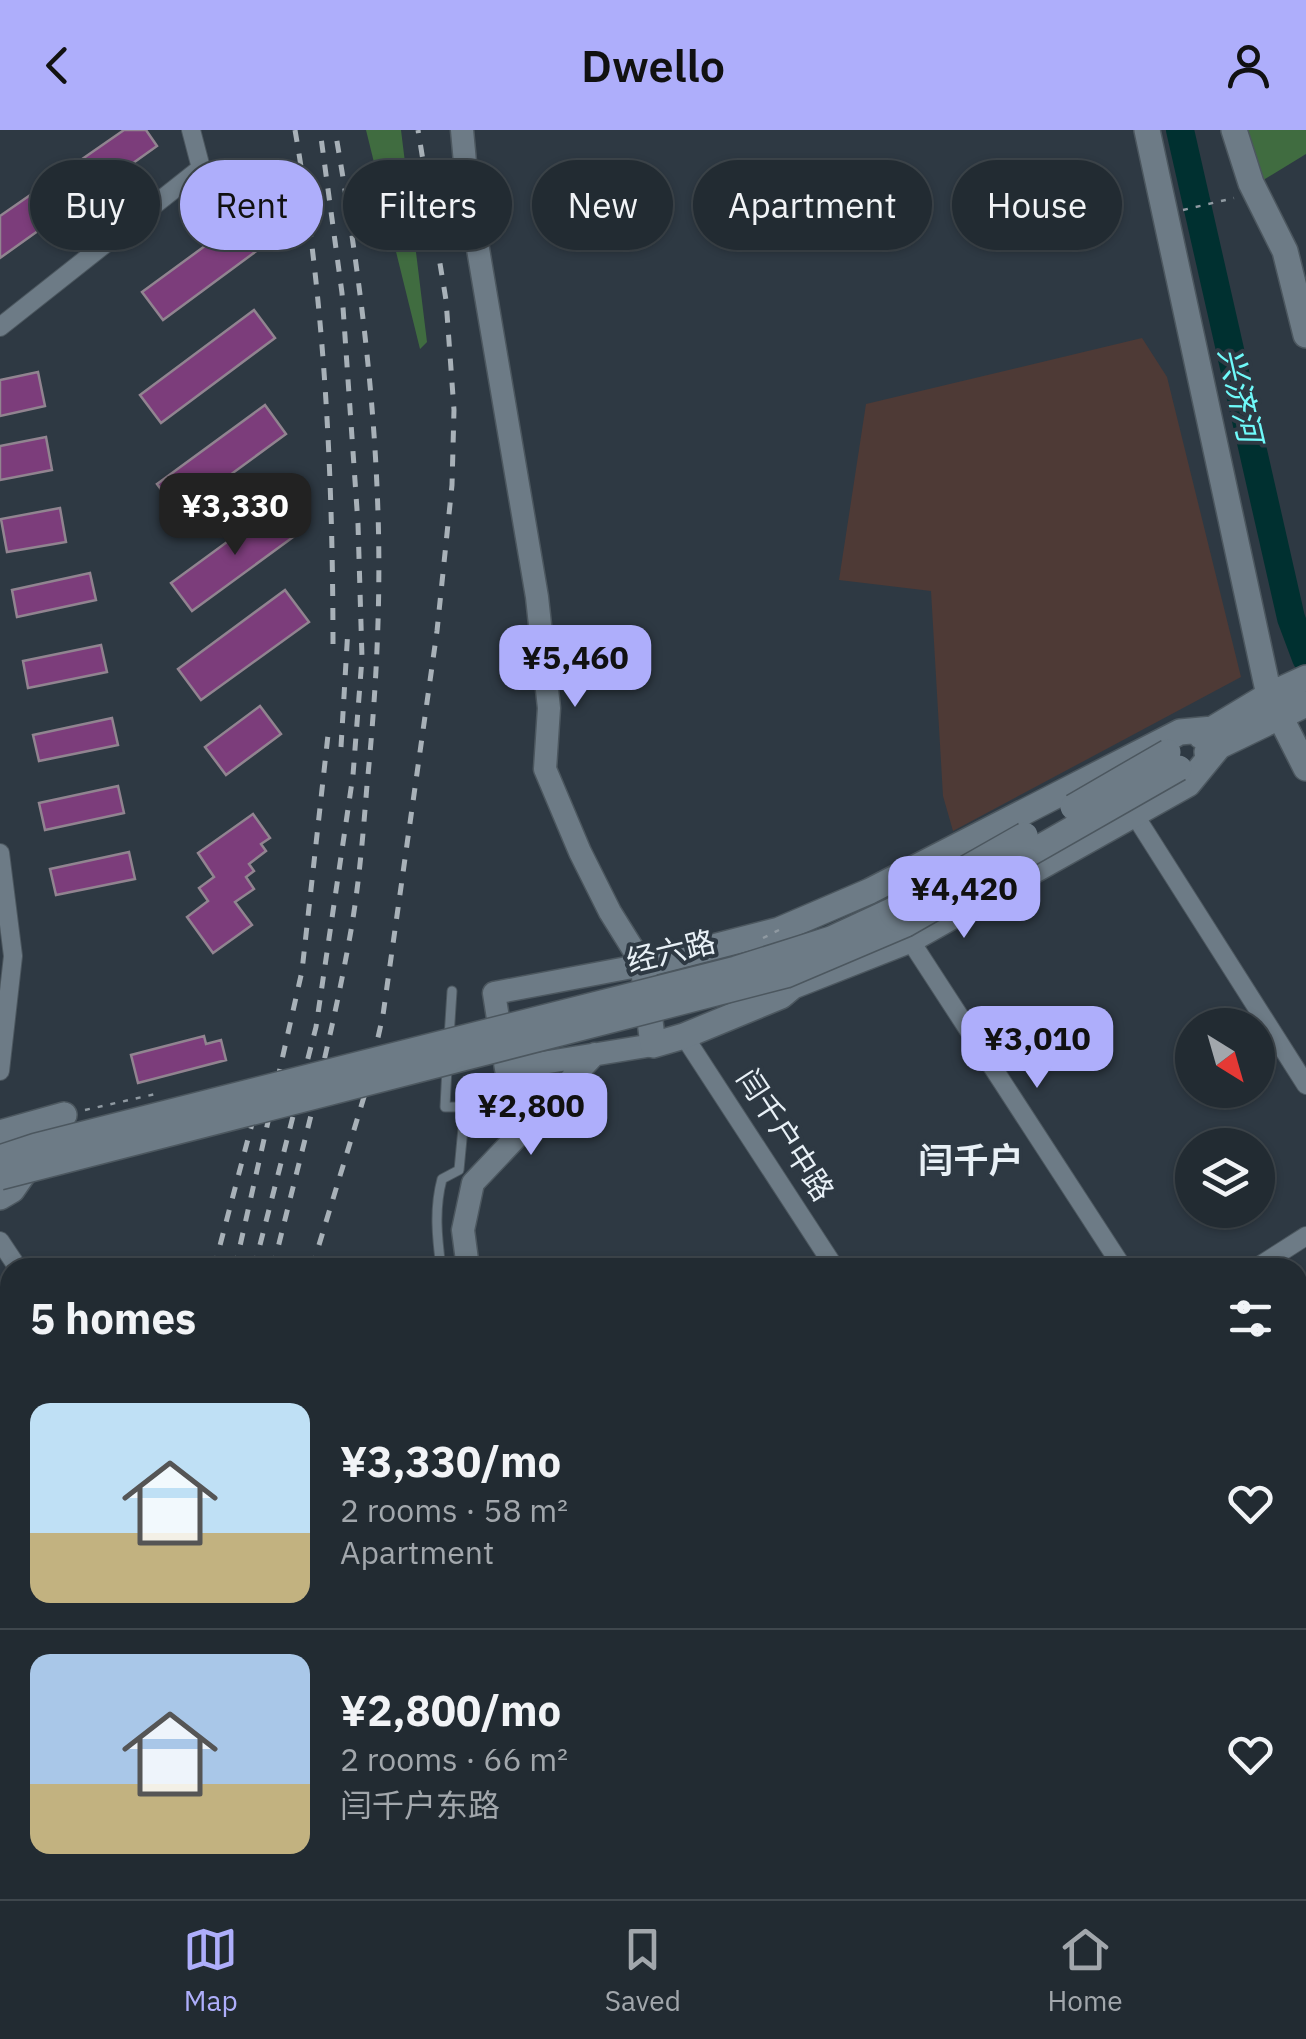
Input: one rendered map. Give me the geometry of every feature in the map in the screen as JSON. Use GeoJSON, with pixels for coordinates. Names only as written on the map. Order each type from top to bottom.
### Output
{"type":"FeatureCollection","features":[{"type":"Feature","properties":{"kind":"main road"},"geometry":{"type":"LineString","coordinates":[[1147,130],[1292,698],[1306,768]]}},
{"type":"Feature","properties":{"kind":"main road"},"geometry":{"type":"LineString","coordinates":[[1234,130],[1251,184],[1285,251],[1306,335]]}},
{"type":"Feature","properties":{"kind":"main road","name":"经六路"},"geometry":{"type":"LineString","coordinates":[[0,1158],[736,969],[831,939],[1292,698]]}},
{"type":"Feature","properties":{"kind":"main road"},"geometry":{"type":"LineString","coordinates":[[1180,732],[1217,737],[1188,784],[910,940],[792,986],[781,996],[684,1036],[653,1045],[643,965],[779,930],[870,892],[1180,732]]}},
{"type":"Feature","properties":{"kind":"main road","name":"经六路"},"geometry":{"type":"LineString","coordinates":[[0,1177],[802,970],[906,924],[1081,821],[1174,760]]}},
{"type":"Feature","properties":{"kind":"main road"},"geometry":{"type":"LineString","coordinates":[[0,1133],[64,1115]]}},
{"type":"Feature","properties":{"kind":"main road"},"geometry":{"type":"LineString","coordinates":[[0,1196],[12,1190],[64,1115]]}},
{"type":"Feature","properties":{"kind":"street"},"geometry":{"type":"LineString","coordinates":[[0,327],[200,168],[192,130]]}},
{"type":"Feature","properties":{"kind":"street"},"geometry":{"type":"LineString","coordinates":[[462,130],[467,184],[537,597],[548,708],[545,769],[580,852],[610,912],[643,965],[494,993],[506,1069],[653,1045]]}},
{"type":"Feature","properties":{"kind":"street"},"geometry":{"type":"LineString","coordinates":[[1134,814],[1306,1085]]}},
{"type":"Feature","properties":{"kind":"street"},"geometry":{"type":"LineString","coordinates":[[0,853],[13,956],[0,1070]]}},
{"type":"Feature","properties":{"kind":"street"},"geometry":{"type":"LineString","coordinates":[[910,940],[1117,1258]]}},
{"type":"Feature","properties":{"kind":"street","name":"闫千户中路"},"geometry":{"type":"LineString","coordinates":[[684,1036],[829,1258]]}},
{"type":"Feature","properties":{"kind":"street"},"geometry":{"type":"LineString","coordinates":[[467,1258],[463,1230],[474,1183],[595,1054]]}},
{"type":"Feature","properties":{"kind":"street"},"geometry":{"type":"LineString","coordinates":[[1272,1258],[1306,1236]]}},
{"type":"Feature","properties":{"kind":"lane"},"geometry":{"type":"LineString","coordinates":[[452,991],[445,1107],[465,1107],[460,1170],[468,1206]]}},
{"type":"Feature","properties":{"kind":"lane"},"geometry":{"type":"LineString","coordinates":[[440,1258],[436,1220],[439,1190],[442,1179],[460,1170]]}},
{"type":"Feature","properties":{"kind":"path"},"geometry":{"type":"LineString","coordinates":[[1174,212],[1238,197]]}},
{"type":"Feature","properties":{"kind":"path"},"geometry":{"type":"LineString","coordinates":[[64,1115],[174,1089]]}},
{"type":"Feature","properties":{"kind":"shaded area"},"geometry":{"type":"Polygon","coordinates":[[[1142,338],[1167,377],[1241,677],[953,831],[943,796],[931,591],[839,580],[866,404],[1142,338]]]}},
{"type":"Feature","properties":{"kind":"green space"},"geometry":{"type":"Polygon","coordinates":[[[366,130],[401,130],[405,160],[373,160],[366,130]]]}},
{"type":"Feature","properties":{"kind":"green space"},"geometry":{"type":"Polygon","coordinates":[[[1243,130],[1306,130],[1306,154],[1255,185],[1243,130]]]}},
{"type":"Feature","properties":{"kind":"green space"},"geometry":{"type":"Polygon","coordinates":[[[396,250],[416,250],[427,342],[420,349],[396,250]]]}},
{"type":"Feature","properties":{"kind":"building"},"geometry":{"type":"Polygon","coordinates":[[[124,130],[146,130],[157,146],[137,160],[81,160],[124,130]]]}},
{"type":"Feature","properties":{"kind":"building"},"geometry":{"type":"Polygon","coordinates":[[[30,195],[30,237],[0,258],[0,216],[30,195]]]}},
{"type":"Feature","properties":{"kind":"building"},"geometry":{"type":"Polygon","coordinates":[[[199,250],[258,250],[163,320],[142,292],[199,250]]]}},
{"type":"Feature","properties":{"kind":"building"},"geometry":{"type":"Polygon","coordinates":[[[254,310],[275,338],[161,423],[140,395],[254,310]]]}},
{"type":"Feature","properties":{"kind":"building"},"geometry":{"type":"Polygon","coordinates":[[[38,372],[45,406],[0,416],[0,380],[38,372]]]}},
{"type":"Feature","properties":{"kind":"building"},"geometry":{"type":"Polygon","coordinates":[[[265,405],[286,434],[178,513],[157,484],[265,405]]]}},
{"type":"Feature","properties":{"kind":"building"},"geometry":{"type":"Polygon","coordinates":[[[46,437],[52,470],[0,480],[0,446],[46,437]]]}},
{"type":"Feature","properties":{"kind":"building"},"geometry":{"type":"Polygon","coordinates":[[[279,504],[300,532],[192,611],[171,583],[279,504]]]}},
{"type":"Feature","properties":{"kind":"building"},"geometry":{"type":"Polygon","coordinates":[[[60,508],[66,542],[7,552],[1,519],[60,508]]]}},
{"type":"Feature","properties":{"kind":"building"},"geometry":{"type":"Polygon","coordinates":[[[90,573],[96,600],[17,617],[12,590],[90,573]]]}},
{"type":"Feature","properties":{"kind":"building"},"geometry":{"type":"Polygon","coordinates":[[[285,590],[309,622],[201,700],[178,669],[285,590]]]}},
{"type":"Feature","properties":{"kind":"building"},"geometry":{"type":"Polygon","coordinates":[[[101,645],[107,672],[28,688],[23,661],[101,645]]]}},
{"type":"Feature","properties":{"kind":"building"},"geometry":{"type":"Polygon","coordinates":[[[260,706],[281,734],[226,775],[205,747],[260,706]]]}},
{"type":"Feature","properties":{"kind":"building"},"geometry":{"type":"Polygon","coordinates":[[[112,718],[118,745],[39,761],[33,735],[112,718]]]}},
{"type":"Feature","properties":{"kind":"building"},"geometry":{"type":"Polygon","coordinates":[[[118,786],[124,813],[45,830],[39,803],[118,786]]]}},
{"type":"Feature","properties":{"kind":"building"},"geometry":{"type":"Polygon","coordinates":[[[253,814],[270,838],[261,844],[266,851],[249,864],[254,871],[246,877],[254,889],[235,902],[252,925],[213,953],[187,917],[208,901],[199,888],[214,877],[198,853],[253,814]]]}},
{"type":"Feature","properties":{"kind":"building"},"geometry":{"type":"Polygon","coordinates":[[[129,852],[135,879],[56,895],[50,869],[129,852]]]}},
{"type":"Feature","properties":{"kind":"building"},"geometry":{"type":"Polygon","coordinates":[[[204,1036],[206,1044],[221,1040],[226,1060],[138,1083],[131,1055],[204,1036]]]}},
{"type":"Feature","properties":{"kind":"waterway","name":"兴济河"},"geometry":{"type":"LineString","coordinates":[[1180,130],[1291,618],[1306,658]]}},
{"type":"Feature","properties":{"kind":"railway"},"geometry":{"type":"LineString","coordinates":[[295,130],[314,260],[325,390],[333,652]]}},
{"type":"Feature","properties":{"kind":"railway"},"geometry":{"type":"LineString","coordinates":[[257,1258],[316,1027],[353,775],[362,658],[358,524],[342,293],[320,130]]}},
{"type":"Feature","properties":{"kind":"railway"},"geometry":{"type":"LineString","coordinates":[[275,1258],[350,936],[375,683],[379,547],[373,417],[357,273],[335,130]]}},
{"type":"Feature","properties":{"kind":"railway"},"geometry":{"type":"LineString","coordinates":[[315,1258],[367,1087],[383,1015],[437,631],[452,485],[454,410],[446,300],[418,130]]}},
{"type":"Feature","properties":{"kind":"railway"},"geometry":{"type":"LineString","coordinates":[[341,747],[348,628]]}},
{"type":"Feature","properties":{"kind":"railway"},"geometry":{"type":"LineString","coordinates":[[237,1258],[302,971],[329,726]]}},
{"type":"Feature","properties":{"kind":"railway"},"geometry":{"type":"LineString","coordinates":[[217,1258],[263,1082]]}},
{"type":"Feature","properties":{"kind":"district","name":"闫千户"},"geometry":{"type":"Point","coordinates":[971,1161]}}]}
